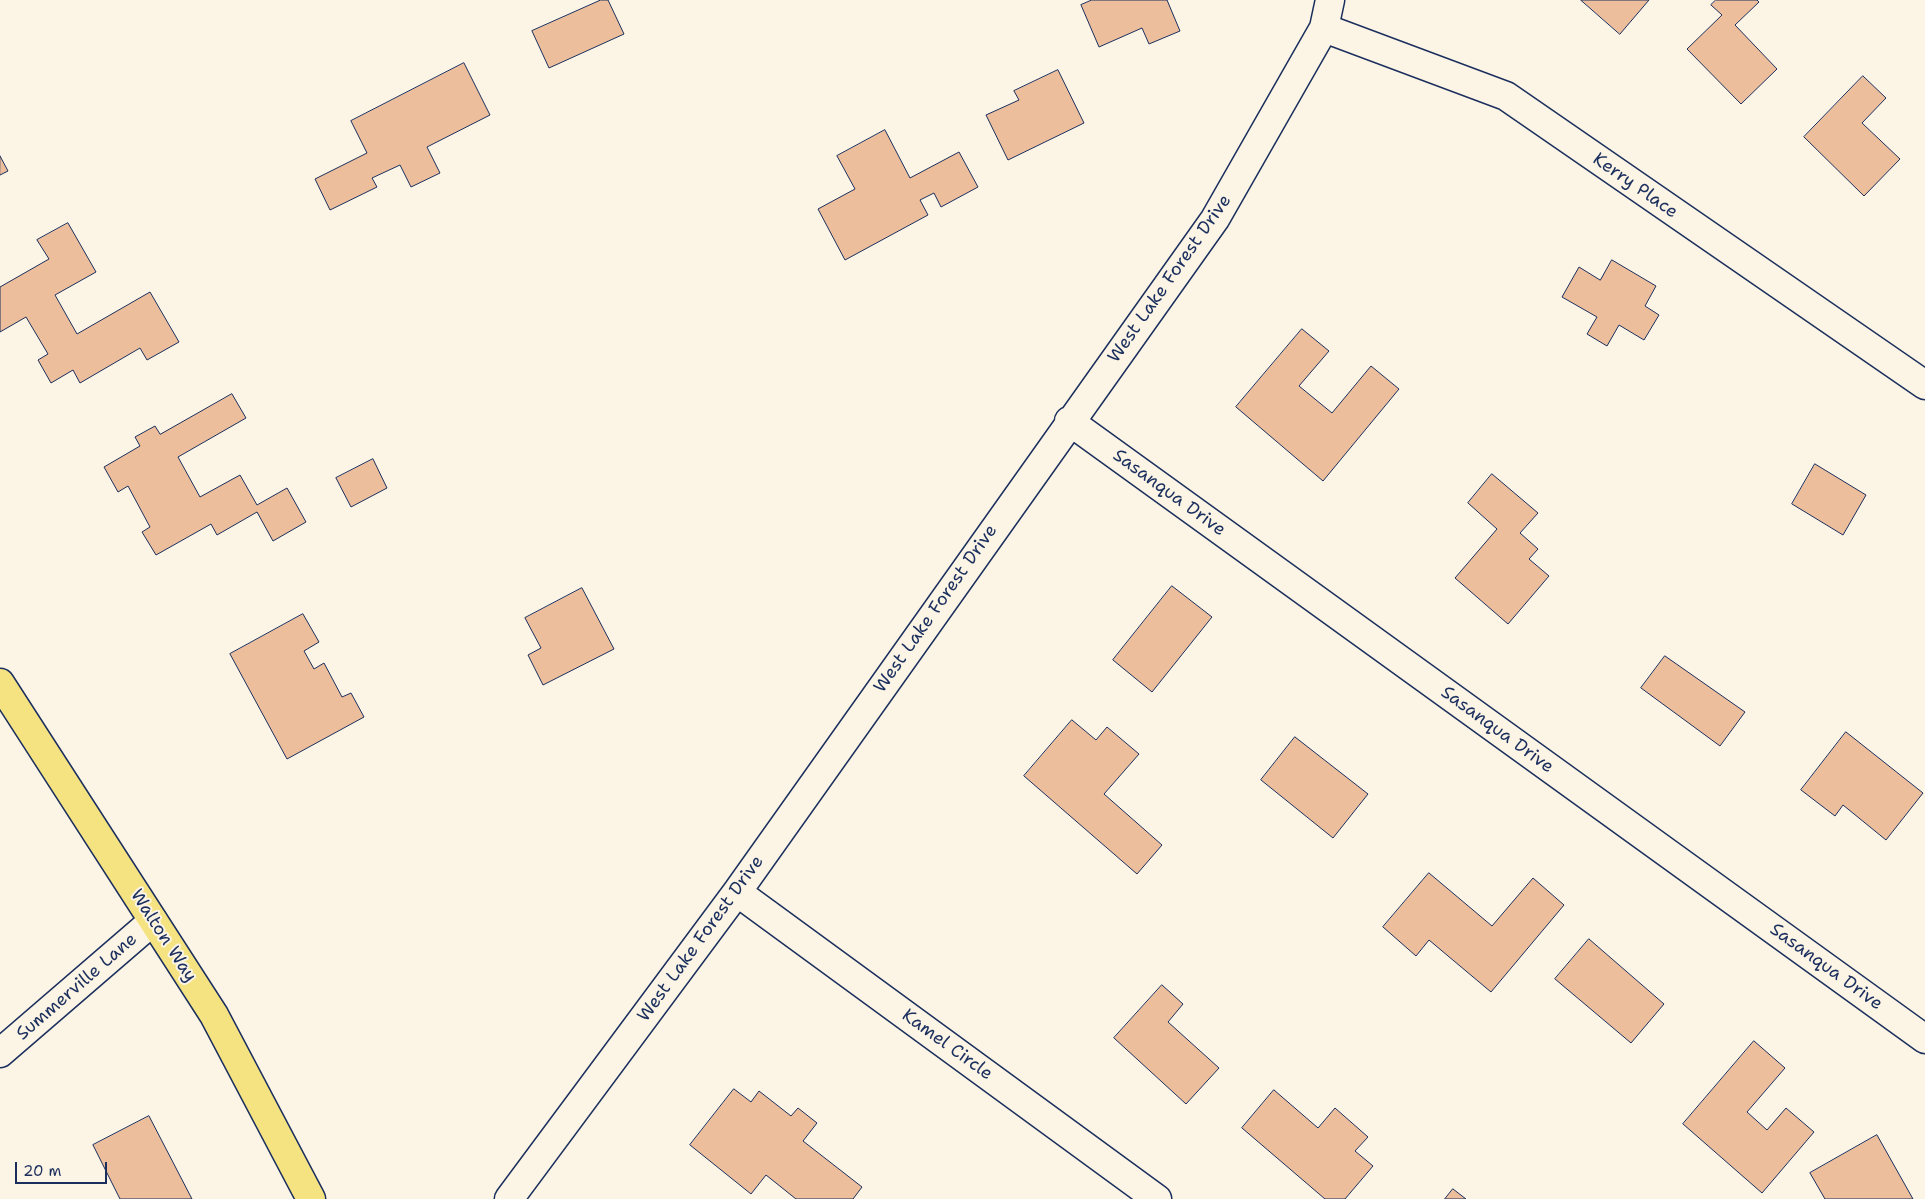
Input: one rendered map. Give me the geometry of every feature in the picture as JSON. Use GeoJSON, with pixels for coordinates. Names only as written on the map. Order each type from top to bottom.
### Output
{"type":"FeatureCollection","features":[{"type":"Feature","properties":{"kind":"main road","name":"Walton Way"},"geometry":{"type":"LineString","coordinates":[[0,683],[214,1015],[311,1199]]}},
{"type":"Feature","properties":{"kind":"street","name":"West Lake Forest Drive"},"geometry":{"type":"LineString","coordinates":[[509,1199],[737,892],[1069,421],[1215,220],[1324,28],[1330,0]]}},
{"type":"Feature","properties":{"kind":"street","name":"Kerry Place"},"geometry":{"type":"LineString","coordinates":[[1324,28],[1506,96],[1925,385]]}},
{"type":"Feature","properties":{"kind":"street","name":"Sasanqua Drive"},"geometry":{"type":"LineString","coordinates":[[1069,421],[1925,1039]]}},
{"type":"Feature","properties":{"kind":"street","name":"Kamel Circle"},"geometry":{"type":"LineString","coordinates":[[737,892],[1157,1199]]}},
{"type":"Feature","properties":{"kind":"street","name":"Summerville Lane"},"geometry":{"type":"LineString","coordinates":[[0,1053],[154,921]]}},
{"type":"Feature","properties":{"kind":"building"},"geometry":{"type":"Polygon","coordinates":[[[601,0],[608,0],[624,34],[549,68],[532,31],[601,0]]]}},
{"type":"Feature","properties":{"kind":"building"},"geometry":{"type":"Polygon","coordinates":[[[1092,0],[1167,0],[1180,31],[1149,44],[1142,28],[1099,47],[1081,5],[1092,0]]]}},
{"type":"Feature","properties":{"kind":"building"},"geometry":{"type":"Polygon","coordinates":[[[1581,0],[1649,0],[1620,34],[1581,0]]]}},
{"type":"Feature","properties":{"kind":"building"},"geometry":{"type":"Polygon","coordinates":[[[1716,0],[1757,0],[1759,2],[1735,25],[1777,69],[1741,104],[1687,49],[1722,15],[1711,5],[1716,0]]]}},
{"type":"Feature","properties":{"kind":"building"},"geometry":{"type":"Polygon","coordinates":[[[464,63],[490,115],[427,147],[440,173],[411,187],[400,165],[372,178],[377,187],[330,210],[315,179],[367,153],[351,121],[464,63]]]}},
{"type":"Feature","properties":{"kind":"building"},"geometry":{"type":"Polygon","coordinates":[[[1058,70],[1084,123],[1008,160],[986,115],[1019,100],[1014,91],[1058,70]]]}},
{"type":"Feature","properties":{"kind":"building"},"geometry":{"type":"Polygon","coordinates":[[[1863,76],[1886,98],[1862,123],[1900,159],[1864,196],[1804,137],[1863,76]]]}},
{"type":"Feature","properties":{"kind":"building"},"geometry":{"type":"Polygon","coordinates":[[[885,130],[910,178],[959,152],[978,187],[941,207],[934,193],[920,200],[928,215],[845,260],[818,209],[855,189],[837,156],[885,130]]]}},
{"type":"Feature","properties":{"kind":"building"},"geometry":{"type":"Polygon","coordinates":[[[0,156],[8,171],[0,175],[0,156]]]}},
{"type":"Feature","properties":{"kind":"building"},"geometry":{"type":"Polygon","coordinates":[[[68,223],[96,272],[55,295],[77,334],[150,292],[179,342],[147,360],[140,348],[80,383],[73,370],[51,383],[38,360],[48,354],[26,317],[0,332],[0,287],[49,259],[37,240],[68,223]]]}},
{"type":"Feature","properties":{"kind":"building"},"geometry":{"type":"Polygon","coordinates":[[[1612,260],[1656,286],[1645,306],[1659,315],[1644,340],[1619,325],[1607,346],[1587,334],[1597,317],[1562,297],[1579,267],[1600,280],[1612,260]]]}},
{"type":"Feature","properties":{"kind":"building"},"geometry":{"type":"Polygon","coordinates":[[[1302,329],[1329,351],[1299,386],[1332,413],[1371,366],[1399,389],[1323,481],[1236,407],[1302,329]]]}},
{"type":"Feature","properties":{"kind":"building"},"geometry":{"type":"Polygon","coordinates":[[[232,394],[246,418],[178,457],[200,497],[240,475],[257,505],[287,488],[306,522],[273,541],[257,512],[217,535],[211,524],[156,555],[142,532],[150,527],[128,486],[118,492],[104,467],[140,446],[135,437],[155,426],[160,434],[232,394]]]}},
{"type":"Feature","properties":{"kind":"building"},"geometry":{"type":"Polygon","coordinates":[[[373,459],[387,488],[351,507],[336,478],[373,459]]]}},
{"type":"Feature","properties":{"kind":"building"},"geometry":{"type":"Polygon","coordinates":[[[1815,464],[1866,495],[1843,535],[1792,504],[1815,464]]]}},
{"type":"Feature","properties":{"kind":"building"},"geometry":{"type":"Polygon","coordinates":[[[1492,474],[1538,513],[1520,533],[1538,549],[1529,559],[1549,576],[1508,624],[1455,578],[1497,529],[1468,503],[1492,474]]]}},
{"type":"Feature","properties":{"kind":"building"},"geometry":{"type":"Polygon","coordinates":[[[1172,586],[1212,617],[1152,692],[1113,660],[1172,586]]]}},
{"type":"Feature","properties":{"kind":"building"},"geometry":{"type":"Polygon","coordinates":[[[582,588],[614,649],[543,685],[528,655],[541,648],[525,618],[582,588]]]}},
{"type":"Feature","properties":{"kind":"building"},"geometry":{"type":"Polygon","coordinates":[[[303,614],[319,642],[304,651],[314,669],[324,663],[342,697],[351,693],[364,717],[287,759],[230,654],[303,614]]]}},
{"type":"Feature","properties":{"kind":"building"},"geometry":{"type":"Polygon","coordinates":[[[1665,656],[1745,712],[1720,746],[1641,688],[1665,656]]]}},
{"type":"Feature","properties":{"kind":"building"},"geometry":{"type":"Polygon","coordinates":[[[1072,720],[1096,740],[1107,727],[1139,754],[1104,794],[1162,845],[1137,874],[1024,776],[1072,720]]]}},
{"type":"Feature","properties":{"kind":"building"},"geometry":{"type":"Polygon","coordinates":[[[1846,732],[1923,793],[1886,840],[1843,805],[1835,816],[1801,790],[1846,732]]]}},
{"type":"Feature","properties":{"kind":"building"},"geometry":{"type":"Polygon","coordinates":[[[1295,737],[1368,794],[1333,838],[1261,780],[1295,737]]]}},
{"type":"Feature","properties":{"kind":"building"},"geometry":{"type":"Polygon","coordinates":[[[1429,873],[1492,926],[1533,878],[1564,905],[1491,992],[1429,940],[1416,956],[1383,927],[1429,873]]]}},
{"type":"Feature","properties":{"kind":"building"},"geometry":{"type":"Polygon","coordinates":[[[1589,939],[1664,1004],[1631,1043],[1555,979],[1589,939]]]}},
{"type":"Feature","properties":{"kind":"building"},"geometry":{"type":"Polygon","coordinates":[[[1162,985],[1183,1004],[1168,1022],[1219,1068],[1186,1104],[1114,1038],[1162,985]]]}},
{"type":"Feature","properties":{"kind":"building"},"geometry":{"type":"Polygon","coordinates":[[[1754,1041],[1785,1068],[1747,1112],[1767,1130],[1786,1108],[1814,1132],[1762,1193],[1683,1124],[1754,1041]]]}},
{"type":"Feature","properties":{"kind":"building"},"geometry":{"type":"Polygon","coordinates":[[[734,1089],[751,1102],[759,1091],[791,1116],[798,1108],[817,1123],[803,1141],[862,1187],[853,1199],[796,1199],[766,1175],[751,1194],[690,1145],[734,1089]]]}},
{"type":"Feature","properties":{"kind":"building"},"geometry":{"type":"Polygon","coordinates":[[[1274,1090],[1318,1128],[1335,1108],[1368,1137],[1355,1151],[1373,1166],[1345,1199],[1325,1199],[1242,1128],[1274,1090]]]}},
{"type":"Feature","properties":{"kind":"building"},"geometry":{"type":"Polygon","coordinates":[[[149,1116],[192,1199],[120,1199],[93,1145],[149,1116]]]}},
{"type":"Feature","properties":{"kind":"building"},"geometry":{"type":"Polygon","coordinates":[[[1877,1135],[1913,1199],[1825,1199],[1810,1173],[1877,1135]]]}},
{"type":"Feature","properties":{"kind":"building"},"geometry":{"type":"Polygon","coordinates":[[[1453,1189],[1466,1199],[1445,1199],[1453,1189]]]}}]}
